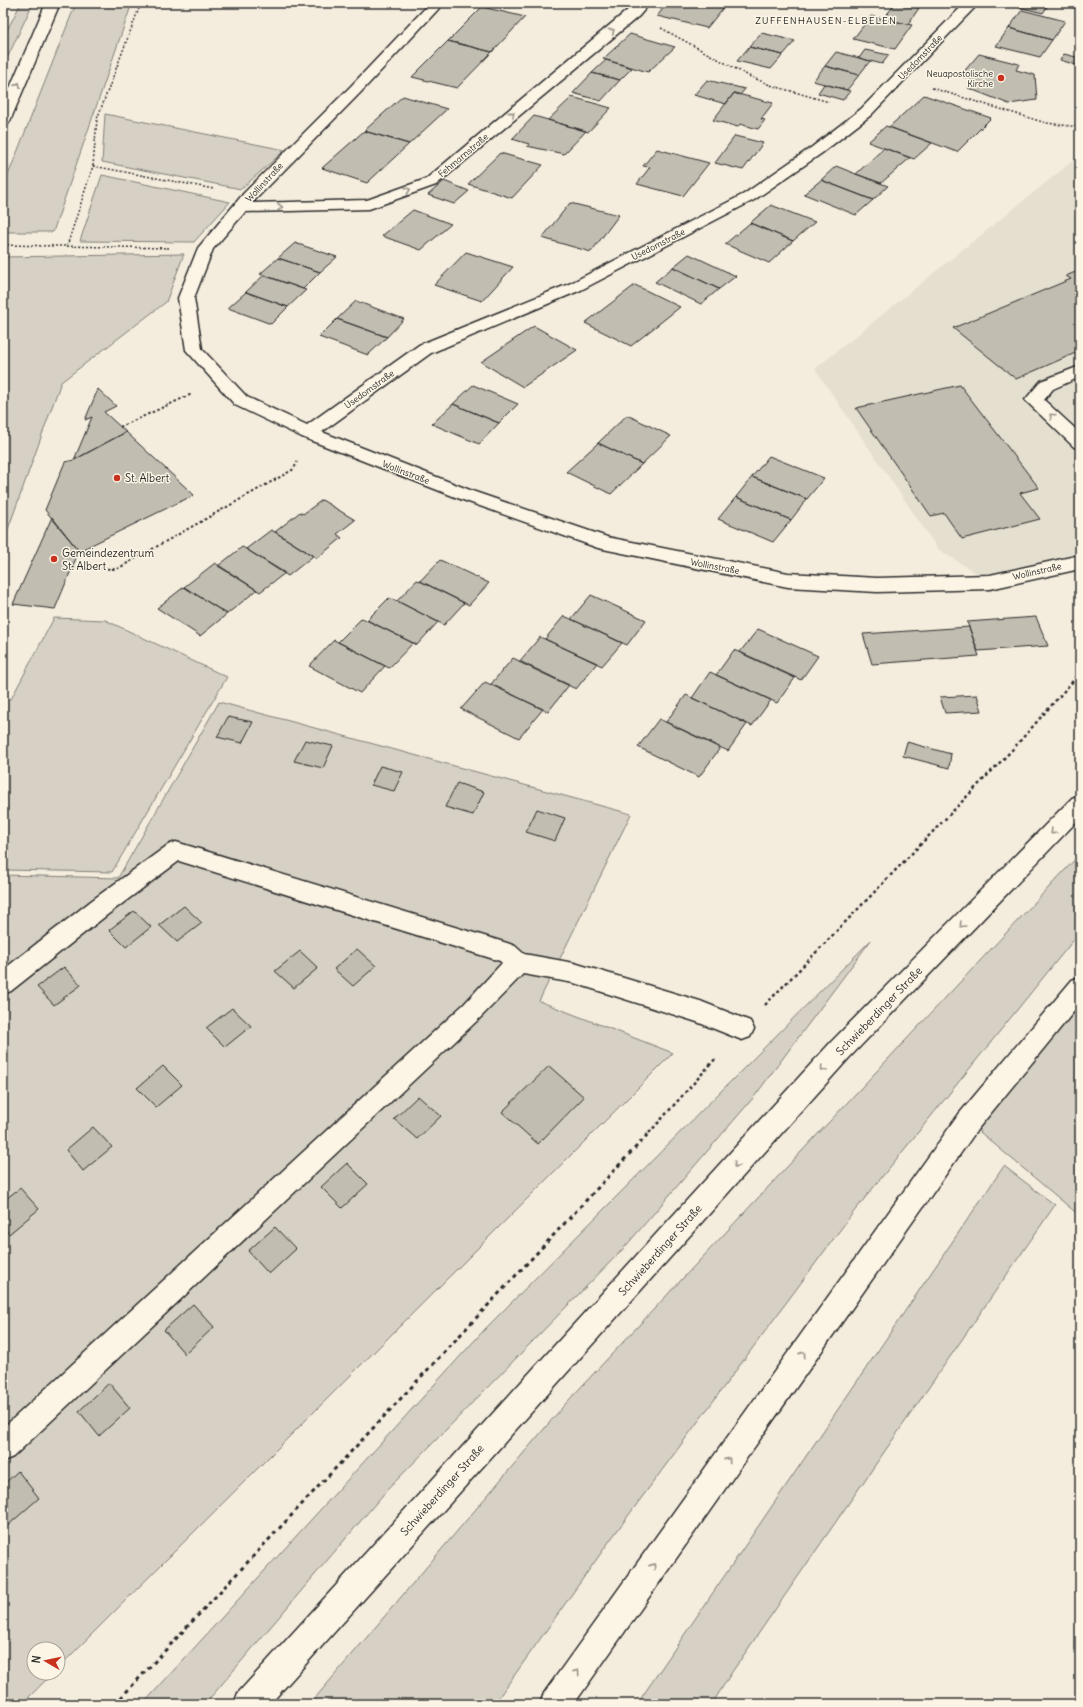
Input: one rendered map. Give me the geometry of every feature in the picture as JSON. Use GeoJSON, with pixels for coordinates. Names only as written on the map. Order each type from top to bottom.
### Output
{"type":"FeatureCollection","features":[{"type":"Feature","properties":{"kind":"main road"},"geometry":{"type":"LineString","coordinates":[[3,122],[53,3]]}},
{"type":"Feature","properties":{"kind":"main road","name":"Wollinstraße"},"geometry":{"type":"LineString","coordinates":[[437,3],[356,89],[245,202],[206,248],[186,298],[194,350],[241,400],[308,433],[469,496],[605,543],[788,580],[877,585],[990,582],[1080,562]]}},
{"type":"Feature","properties":{"kind":"main road","name":"Usedomstraße"},"geometry":{"type":"LineString","coordinates":[[308,433],[425,348],[575,287],[749,197],[817,150],[866,112],[972,3]]}},
{"type":"Feature","properties":{"kind":"main road","name":"Fehmarnstraße"},"geometry":{"type":"LineString","coordinates":[[245,202],[369,204],[431,182],[638,8]]}},
{"type":"Feature","properties":{"kind":"main road"},"geometry":{"type":"LineString","coordinates":[[1080,371],[1046,385],[1034,400],[1080,443]]}},
{"type":"Feature","properties":{"kind":"main road","name":"Schwieberdinger Straße"},"geometry":{"type":"LineString","coordinates":[[249,1704],[840,1050],[1080,804]]}},
{"type":"Feature","properties":{"kind":"main road"},"geometry":{"type":"LineString","coordinates":[[3,984],[99,908],[176,851],[506,953],[518,963],[574,973],[700,1012],[742,1029]]}},
{"type":"Feature","properties":{"kind":"main road"},"geometry":{"type":"LineString","coordinates":[[3,1447],[466,1016],[518,963]]}},
{"type":"Feature","properties":{"kind":"main road"},"geometry":{"type":"LineString","coordinates":[[555,1704],[968,1122],[1080,987]]}},
{"type":"Feature","properties":{"kind":"path"},"geometry":{"type":"LineString","coordinates":[[67,246],[93,166],[97,119],[141,3]]}},
{"type":"Feature","properties":{"kind":"path"},"geometry":{"type":"LineString","coordinates":[[638,8],[749,76],[784,89],[866,112]]}},
{"type":"Feature","properties":{"kind":"path"},"geometry":{"type":"LineString","coordinates":[[929,88],[1046,123],[1080,126]]}},
{"type":"Feature","properties":{"kind":"path"},"geometry":{"type":"LineString","coordinates":[[93,166],[245,202]]}},
{"type":"Feature","properties":{"kind":"path"},"geometry":{"type":"LineString","coordinates":[[3,245],[206,248]]}},
{"type":"Feature","properties":{"kind":"path"},"geometry":{"type":"LineString","coordinates":[[120,427],[187,396]]}},
{"type":"Feature","properties":{"kind":"path"},"geometry":{"type":"LineString","coordinates":[[72,568],[117,569],[164,544],[294,469],[308,433]]}},
{"type":"Feature","properties":{"kind":"path"},"geometry":{"type":"LineString","coordinates":[[115,1704],[613,1173],[742,1029],[1012,750],[1080,673]]}},
{"type":"Feature","properties":{"kind":"shaded area"},"geometry":{"type":"Polygon","coordinates":[[[21,3],[33,3],[3,67],[3,38],[21,3]]]}},
{"type":"Feature","properties":{"kind":"shaded area"},"geometry":{"type":"Polygon","coordinates":[[[76,3],[132,3],[53,232],[3,232],[3,188],[76,3]]]}},
{"type":"Feature","properties":{"kind":"shaded area"},"geometry":{"type":"Polygon","coordinates":[[[105,114],[285,150],[241,189],[102,162],[105,114]]]}},
{"type":"Feature","properties":{"kind":"shaded area"},"geometry":{"type":"Polygon","coordinates":[[[1080,155],[1080,562],[990,582],[938,549],[815,369],[1080,155]]]}},
{"type":"Feature","properties":{"kind":"shaded area"},"geometry":{"type":"Polygon","coordinates":[[[102,175],[230,202],[194,242],[80,241],[102,175]]]}},
{"type":"Feature","properties":{"kind":"shaded area"},"geometry":{"type":"Polygon","coordinates":[[[184,254],[166,302],[61,382],[3,543],[3,257],[184,254]]]}},
{"type":"Feature","properties":{"kind":"shaded area"},"geometry":{"type":"Polygon","coordinates":[[[54,618],[105,620],[227,677],[112,872],[3,870],[3,698],[11,699],[54,618]]]}},
{"type":"Feature","properties":{"kind":"shaded area"},"geometry":{"type":"Polygon","coordinates":[[[219,702],[631,814],[539,1001],[673,1053],[66,1660],[66,1641],[26,1641],[26,1681],[45,1681],[22,1704],[3,1704],[3,875],[118,878],[219,702]]]}},
{"type":"Feature","properties":{"kind":"shaded area"},"geometry":{"type":"Polygon","coordinates":[[[1080,854],[1080,932],[852,1214],[611,1539],[494,1704],[310,1704],[567,1402],[1080,854]]]}},
{"type":"Feature","properties":{"kind":"shaded area"},"geometry":{"type":"Polygon","coordinates":[[[871,940],[754,1097],[624,1248],[387,1490],[205,1704],[143,1704],[486,1328],[871,940]]]}},
{"type":"Feature","properties":{"kind":"shaded area"},"geometry":{"type":"Polygon","coordinates":[[[1080,1003],[1080,1216],[968,1122],[1080,1003]]]}},
{"type":"Feature","properties":{"kind":"shaded area"},"geometry":{"type":"Polygon","coordinates":[[[1004,1166],[1055,1205],[732,1672],[712,1704],[637,1704],[1004,1166]]]}},
{"type":"Feature","properties":{"kind":"building"},"geometry":{"type":"Polygon","coordinates":[[[668,3],[727,3],[707,28],[657,16],[668,3]]]}},
{"type":"Feature","properties":{"kind":"building"},"geometry":{"type":"Polygon","coordinates":[[[896,3],[919,8],[908,24],[883,19],[896,3]]]}},
{"type":"Feature","properties":{"kind":"building"},"geometry":{"type":"Polygon","coordinates":[[[1021,3],[1029,3],[1047,7],[1043,13],[1018,7],[1021,3]]]}},
{"type":"Feature","properties":{"kind":"building"},"geometry":{"type":"Polygon","coordinates":[[[1057,3],[1079,3],[1076,8],[1057,3]]]}},
{"type":"Feature","properties":{"kind":"building"},"geometry":{"type":"Polygon","coordinates":[[[482,7],[525,17],[492,52],[448,41],[482,7]]]}},
{"type":"Feature","properties":{"kind":"building"},"geometry":{"type":"Polygon","coordinates":[[[1022,10],[1065,21],[1052,40],[1009,28],[1022,10]]]}},
{"type":"Feature","properties":{"kind":"building"},"geometry":{"type":"Polygon","coordinates":[[[871,16],[912,25],[895,49],[853,39],[871,16]]]}},
{"type":"Feature","properties":{"kind":"building"},"geometry":{"type":"Polygon","coordinates":[[[1009,28],[1052,40],[1040,57],[996,46],[1009,28]]]}},
{"type":"Feature","properties":{"kind":"building"},"geometry":{"type":"Polygon","coordinates":[[[762,33],[795,41],[783,55],[749,47],[762,33]]]}},
{"type":"Feature","properties":{"kind":"building"},"geometry":{"type":"Polygon","coordinates":[[[630,34],[675,47],[648,72],[603,59],[630,34]]]}},
{"type":"Feature","properties":{"kind":"building"},"geometry":{"type":"Polygon","coordinates":[[[448,41],[492,52],[457,88],[412,77],[448,41]]]}},
{"type":"Feature","properties":{"kind":"building"},"geometry":{"type":"Polygon","coordinates":[[[749,47],[783,55],[771,69],[737,61],[749,47]]]}},
{"type":"Feature","properties":{"kind":"building"},"geometry":{"type":"Polygon","coordinates":[[[865,50],[889,55],[882,64],[859,58],[865,50]]]}},
{"type":"Feature","properties":{"kind":"building"},"geometry":{"type":"Polygon","coordinates":[[[836,52],[870,61],[859,75],[825,66],[836,52]]]}},
{"type":"Feature","properties":{"kind":"building","name":"Neuapostolische Kirche"},"geometry":{"type":"Polygon","coordinates":[[[979,54],[1019,64],[1016,70],[1035,75],[1037,100],[1009,104],[968,88],[975,80],[960,76],[979,54]]]}},
{"type":"Feature","properties":{"kind":"building"},"geometry":{"type":"Polygon","coordinates":[[[1064,54],[1080,58],[1080,66],[1060,60],[1064,54]]]}},
{"type":"Feature","properties":{"kind":"building"},"geometry":{"type":"Polygon","coordinates":[[[606,60],[632,68],[620,80],[592,73],[606,60]]]}},
{"type":"Feature","properties":{"kind":"building"},"geometry":{"type":"Polygon","coordinates":[[[825,66],[859,75],[847,90],[813,81],[825,66]]]}},
{"type":"Feature","properties":{"kind":"building"},"geometry":{"type":"Polygon","coordinates":[[[592,73],[620,80],[601,101],[573,93],[592,73]]]}},
{"type":"Feature","properties":{"kind":"building"},"geometry":{"type":"Polygon","coordinates":[[[707,80],[745,89],[740,95],[734,93],[726,104],[694,95],[707,80]]]}},
{"type":"Feature","properties":{"kind":"building"},"geometry":{"type":"Polygon","coordinates":[[[824,84],[850,91],[843,100],[818,93],[824,84]]]}},
{"type":"Feature","properties":{"kind":"building"},"geometry":{"type":"Polygon","coordinates":[[[734,93],[773,103],[761,119],[765,120],[758,129],[740,124],[738,127],[713,120],[734,93]]]}},
{"type":"Feature","properties":{"kind":"building"},"geometry":{"type":"Polygon","coordinates":[[[924,95],[991,118],[957,152],[889,127],[924,95]]]}},
{"type":"Feature","properties":{"kind":"building"},"geometry":{"type":"Polygon","coordinates":[[[403,96],[447,109],[409,144],[364,131],[403,96]]]}},
{"type":"Feature","properties":{"kind":"building"},"geometry":{"type":"Polygon","coordinates":[[[572,97],[611,108],[588,132],[548,120],[572,97]]]}},
{"type":"Feature","properties":{"kind":"building"},"geometry":{"type":"Polygon","coordinates":[[[534,116],[586,131],[564,154],[527,146],[529,144],[512,139],[534,116]]]}},
{"type":"Feature","properties":{"kind":"building"},"geometry":{"type":"Polygon","coordinates":[[[886,126],[932,143],[914,159],[868,142],[886,126]]]}},
{"type":"Feature","properties":{"kind":"building"},"geometry":{"type":"Polygon","coordinates":[[[364,131],[409,144],[367,183],[322,168],[364,131]]]}},
{"type":"Feature","properties":{"kind":"building"},"geometry":{"type":"Polygon","coordinates":[[[735,136],[763,143],[743,170],[715,163],[735,136]]]}},
{"type":"Feature","properties":{"kind":"building"},"geometry":{"type":"Polygon","coordinates":[[[884,148],[910,158],[881,183],[856,174],[884,148]]]}},
{"type":"Feature","properties":{"kind":"building"},"geometry":{"type":"Polygon","coordinates":[[[657,149],[709,163],[683,196],[637,184],[650,167],[643,166],[657,149]]]}},
{"type":"Feature","properties":{"kind":"building"},"geometry":{"type":"Polygon","coordinates":[[[500,153],[543,165],[512,198],[468,184],[500,153]]]}},
{"type":"Feature","properties":{"kind":"building"},"geometry":{"type":"Polygon","coordinates":[[[836,166],[888,186],[873,200],[821,180],[836,166]]]}},
{"type":"Feature","properties":{"kind":"building"},"geometry":{"type":"Polygon","coordinates":[[[821,180],[873,200],[856,215],[804,194],[821,180]]]}},
{"type":"Feature","properties":{"kind":"building"},"geometry":{"type":"Polygon","coordinates":[[[444,181],[469,191],[454,204],[428,195],[444,181]]]}},
{"type":"Feature","properties":{"kind":"building"},"geometry":{"type":"Polygon","coordinates":[[[570,203],[619,215],[591,252],[542,238],[570,203]]]}},
{"type":"Feature","properties":{"kind":"building"},"geometry":{"type":"Polygon","coordinates":[[[771,205],[815,222],[793,241],[750,223],[771,205]]]}},
{"type":"Feature","properties":{"kind":"building"},"geometry":{"type":"Polygon","coordinates":[[[413,210],[451,224],[421,250],[382,236],[413,210]]]}},
{"type":"Feature","properties":{"kind":"building"},"geometry":{"type":"Polygon","coordinates":[[[750,223],[793,241],[769,263],[725,244],[750,223]]]}},
{"type":"Feature","properties":{"kind":"building"},"geometry":{"type":"Polygon","coordinates":[[[295,243],[337,257],[320,272],[278,258],[295,243]]]}},
{"type":"Feature","properties":{"kind":"building"},"geometry":{"type":"Polygon","coordinates":[[[466,252],[513,267],[482,301],[434,285],[466,252]]]}},
{"type":"Feature","properties":{"kind":"building"},"geometry":{"type":"Polygon","coordinates":[[[689,254],[736,276],[719,289],[673,267],[689,254]]]}},
{"type":"Feature","properties":{"kind":"building"},"geometry":{"type":"Polygon","coordinates":[[[278,258],[320,272],[303,289],[260,274],[278,258]]]}},
{"type":"Feature","properties":{"kind":"building"},"geometry":{"type":"Polygon","coordinates":[[[673,267],[719,289],[701,304],[655,282],[673,267]]]}},
{"type":"Feature","properties":{"kind":"building"},"geometry":{"type":"Polygon","coordinates":[[[1080,270],[1080,351],[1016,379],[953,328],[1071,279],[1066,276],[1080,270]]]}},
{"type":"Feature","properties":{"kind":"building"},"geometry":{"type":"Polygon","coordinates":[[[264,275],[306,290],[288,307],[246,292],[264,275]]]}},
{"type":"Feature","properties":{"kind":"building"},"geometry":{"type":"Polygon","coordinates":[[[635,285],[680,307],[631,346],[585,323],[635,285]]]}},
{"type":"Feature","properties":{"kind":"building"},"geometry":{"type":"Polygon","coordinates":[[[246,292],[288,307],[271,324],[228,308],[246,292]]]}},
{"type":"Feature","properties":{"kind":"building"},"geometry":{"type":"Polygon","coordinates":[[[356,301],[404,319],[387,337],[337,319],[356,301]]]}},
{"type":"Feature","properties":{"kind":"building"},"geometry":{"type":"Polygon","coordinates":[[[337,319],[387,337],[368,355],[319,337],[337,319]]]}},
{"type":"Feature","properties":{"kind":"building"},"geometry":{"type":"Polygon","coordinates":[[[534,326],[577,350],[523,387],[481,362],[534,326]]]}},
{"type":"Feature","properties":{"kind":"building"},"geometry":{"type":"Polygon","coordinates":[[[473,385],[518,404],[499,423],[453,404],[473,385]]]}},
{"type":"Feature","properties":{"kind":"building"},"geometry":{"type":"Polygon","coordinates":[[[960,385],[1039,488],[1020,493],[1040,519],[962,539],[944,513],[931,516],[856,408],[960,385]]]}},
{"type":"Feature","properties":{"kind":"building"},"geometry":{"type":"Polygon","coordinates":[[[98,389],[116,406],[104,412],[126,432],[74,460],[92,417],[85,420],[98,389]]]}},
{"type":"Feature","properties":{"kind":"building"},"geometry":{"type":"Polygon","coordinates":[[[453,404],[499,423],[479,444],[432,424],[453,404]]]}},
{"type":"Feature","properties":{"kind":"building"},"geometry":{"type":"Polygon","coordinates":[[[627,415],[671,436],[642,464],[598,443],[627,415]]]}},
{"type":"Feature","properties":{"kind":"building","name":"St. Albert"},"geometry":{"type":"Polygon","coordinates":[[[126,432],[194,495],[79,551],[45,510],[65,462],[74,460],[126,432]]]}},
{"type":"Feature","properties":{"kind":"building"},"geometry":{"type":"Polygon","coordinates":[[[598,443],[642,464],[611,494],[566,472],[598,443]]]}},
{"type":"Feature","properties":{"kind":"building"},"geometry":{"type":"Polygon","coordinates":[[[769,456],[824,478],[807,499],[752,477],[769,456]]]}},
{"type":"Feature","properties":{"kind":"building"},"geometry":{"type":"Polygon","coordinates":[[[752,477],[807,499],[791,520],[736,497],[752,477]]]}},
{"type":"Feature","properties":{"kind":"building"},"geometry":{"type":"Polygon","coordinates":[[[736,497],[791,520],[773,542],[718,519],[736,497]]]}},
{"type":"Feature","properties":{"kind":"building"},"geometry":{"type":"Polygon","coordinates":[[[322,500],[355,520],[337,534],[342,538],[317,558],[275,532],[300,512],[303,514],[322,500]]]}},
{"type":"Feature","properties":{"kind":"building","name":"Gemeindezentrum St. Albert"},"geometry":{"type":"Polygon","coordinates":[[[52,517],[79,551],[55,609],[13,604],[52,517]]]}},
{"type":"Feature","properties":{"kind":"building"},"geometry":{"type":"Polygon","coordinates":[[[271,530],[313,556],[288,576],[246,549],[271,530]]]}},
{"type":"Feature","properties":{"kind":"building"},"geometry":{"type":"Polygon","coordinates":[[[242,547],[285,573],[260,592],[218,566],[242,547]]]}},
{"type":"Feature","properties":{"kind":"building"},"geometry":{"type":"Polygon","coordinates":[[[440,560],[489,583],[469,605],[420,581],[440,560]]]}},
{"type":"Feature","properties":{"kind":"building"},"geometry":{"type":"Polygon","coordinates":[[[215,563],[257,590],[227,614],[184,587],[215,563]]]}},
{"type":"Feature","properties":{"kind":"building"},"geometry":{"type":"Polygon","coordinates":[[[417,580],[464,603],[444,625],[397,601],[417,580]]]}},
{"type":"Feature","properties":{"kind":"building"},"geometry":{"type":"Polygon","coordinates":[[[184,587],[227,614],[200,636],[157,608],[184,587]]]}},
{"type":"Feature","properties":{"kind":"building"},"geometry":{"type":"Polygon","coordinates":[[[591,595],[646,620],[627,645],[571,619],[591,595]]]}},
{"type":"Feature","properties":{"kind":"building"},"geometry":{"type":"Polygon","coordinates":[[[389,598],[438,622],[417,645],[367,620],[389,598]]]}},
{"type":"Feature","properties":{"kind":"building"},"geometry":{"type":"Polygon","coordinates":[[[564,616],[622,643],[602,666],[545,639],[564,616]]]}},
{"type":"Feature","properties":{"kind":"building"},"geometry":{"type":"Polygon","coordinates":[[[1036,617],[1048,646],[978,651],[967,622],[1036,617]]]}},
{"type":"Feature","properties":{"kind":"building"},"geometry":{"type":"Polygon","coordinates":[[[362,618],[413,643],[389,668],[338,642],[362,618]]]}},
{"type":"Feature","properties":{"kind":"building"},"geometry":{"type":"Polygon","coordinates":[[[969,627],[979,656],[872,664],[863,634],[969,627]]]}},
{"type":"Feature","properties":{"kind":"building"},"geometry":{"type":"Polygon","coordinates":[[[758,629],[818,656],[801,680],[740,652],[758,629]]]}},
{"type":"Feature","properties":{"kind":"building"},"geometry":{"type":"Polygon","coordinates":[[[540,637],[597,663],[576,689],[519,662],[540,637]]]}},
{"type":"Feature","properties":{"kind":"building"},"geometry":{"type":"Polygon","coordinates":[[[334,640],[385,666],[360,693],[309,666],[334,640]]]}},
{"type":"Feature","properties":{"kind":"building"},"geometry":{"type":"Polygon","coordinates":[[[734,650],[795,678],[777,703],[716,675],[734,650]]]}},
{"type":"Feature","properties":{"kind":"building"},"geometry":{"type":"Polygon","coordinates":[[[513,658],[569,685],[548,712],[491,684],[513,658]]]}},
{"type":"Feature","properties":{"kind":"building"},"geometry":{"type":"Polygon","coordinates":[[[710,672],[771,700],[752,726],[692,698],[710,672]]]}},
{"type":"Feature","properties":{"kind":"building"},"geometry":{"type":"Polygon","coordinates":[[[485,682],[543,709],[519,738],[461,709],[485,682]]]}},
{"type":"Feature","properties":{"kind":"building"},"geometry":{"type":"Polygon","coordinates":[[[686,695],[747,724],[728,751],[666,722],[686,695]]]}},
{"type":"Feature","properties":{"kind":"building"},"geometry":{"type":"Polygon","coordinates":[[[977,695],[982,711],[945,713],[940,697],[977,695]]]}},
{"type":"Feature","properties":{"kind":"building"},"geometry":{"type":"Polygon","coordinates":[[[228,717],[253,722],[242,743],[217,737],[228,717]]]}},
{"type":"Feature","properties":{"kind":"building"},"geometry":{"type":"Polygon","coordinates":[[[659,719],[720,748],[699,777],[638,747],[659,719]]]}},
{"type":"Feature","properties":{"kind":"building"},"geometry":{"type":"Polygon","coordinates":[[[305,740],[333,746],[323,768],[294,761],[305,740]]]}},
{"type":"Feature","properties":{"kind":"building"},"geometry":{"type":"Polygon","coordinates":[[[907,742],[951,754],[949,768],[903,756],[907,742]]]}},
{"type":"Feature","properties":{"kind":"building"},"geometry":{"type":"Polygon","coordinates":[[[380,766],[403,772],[394,791],[371,785],[380,766]]]}},
{"type":"Feature","properties":{"kind":"building"},"geometry":{"type":"Polygon","coordinates":[[[457,783],[484,792],[473,815],[445,807],[457,783]]]}},
{"type":"Feature","properties":{"kind":"building"},"geometry":{"type":"Polygon","coordinates":[[[537,809],[565,818],[555,841],[526,832],[537,809]]]}},
{"type":"Feature","properties":{"kind":"building"},"geometry":{"type":"Polygon","coordinates":[[[184,906],[202,923],[177,942],[159,925],[184,906]]]}},
{"type":"Feature","properties":{"kind":"building"},"geometry":{"type":"Polygon","coordinates":[[[134,911],[151,927],[126,947],[109,930],[134,911]]]}},
{"type":"Feature","properties":{"kind":"building"},"geometry":{"type":"Polygon","coordinates":[[[357,949],[376,966],[353,986],[334,969],[357,949]]]}},
{"type":"Feature","properties":{"kind":"building"},"geometry":{"type":"Polygon","coordinates":[[[300,951],[318,968],[294,988],[275,971],[300,951]]]}},
{"type":"Feature","properties":{"kind":"building"},"geometry":{"type":"Polygon","coordinates":[[[64,967],[81,985],[54,1005],[37,987],[64,967]]]}},
{"type":"Feature","properties":{"kind":"building"},"geometry":{"type":"Polygon","coordinates":[[[232,1008],[251,1026],[225,1047],[206,1028],[232,1008]]]}},
{"type":"Feature","properties":{"kind":"building"},"geometry":{"type":"Polygon","coordinates":[[[163,1066],[182,1085],[156,1107],[137,1088],[163,1066]]]}},
{"type":"Feature","properties":{"kind":"building"},"geometry":{"type":"Polygon","coordinates":[[[549,1066],[584,1097],[538,1144],[502,1112],[549,1066]]]}},
{"type":"Feature","properties":{"kind":"building"},"geometry":{"type":"Polygon","coordinates":[[[418,1096],[441,1116],[417,1139],[394,1119],[418,1096]]]}},
{"type":"Feature","properties":{"kind":"building"},"geometry":{"type":"Polygon","coordinates":[[[93,1127],[112,1147],[83,1171],[66,1150],[93,1127]]]}},
{"type":"Feature","properties":{"kind":"building"},"geometry":{"type":"Polygon","coordinates":[[[347,1163],[368,1184],[342,1208],[321,1187],[347,1163]]]}},
{"type":"Feature","properties":{"kind":"building"},"geometry":{"type":"Polygon","coordinates":[[[20,1188],[39,1209],[9,1234],[3,1227],[3,1201],[20,1188]]]}},
{"type":"Feature","properties":{"kind":"building"},"geometry":{"type":"Polygon","coordinates":[[[275,1227],[296,1249],[269,1274],[248,1251],[275,1227]]]}},
{"type":"Feature","properties":{"kind":"building"},"geometry":{"type":"Polygon","coordinates":[[[193,1304],[214,1327],[185,1354],[164,1330],[193,1304]]]}},
{"type":"Feature","properties":{"kind":"building"},"geometry":{"type":"Polygon","coordinates":[[[109,1383],[130,1408],[99,1436],[79,1411],[109,1383]]]}},
{"type":"Feature","properties":{"kind":"building"},"geometry":{"type":"Polygon","coordinates":[[[18,1471],[39,1498],[5,1528],[3,1525],[3,1485],[18,1471]]]}},
{"type":"Feature","properties":{"kind":"place","name":"Neuapostolische Kirche"},"geometry":{"type":"Point","coordinates":[1001,78]}},
{"type":"Feature","properties":{"kind":"place","name":"St. Albert"},"geometry":{"type":"Point","coordinates":[117,478]}},
{"type":"Feature","properties":{"kind":"place","name":"Gemeindezentrum St. Albert"},"geometry":{"type":"Point","coordinates":[54,559]}},
{"type":"Feature","properties":{"kind":"district","name":"ZUFFENHAUSEN-ELBELEN"},"geometry":{"type":"Point","coordinates":[826,20]}}]}
